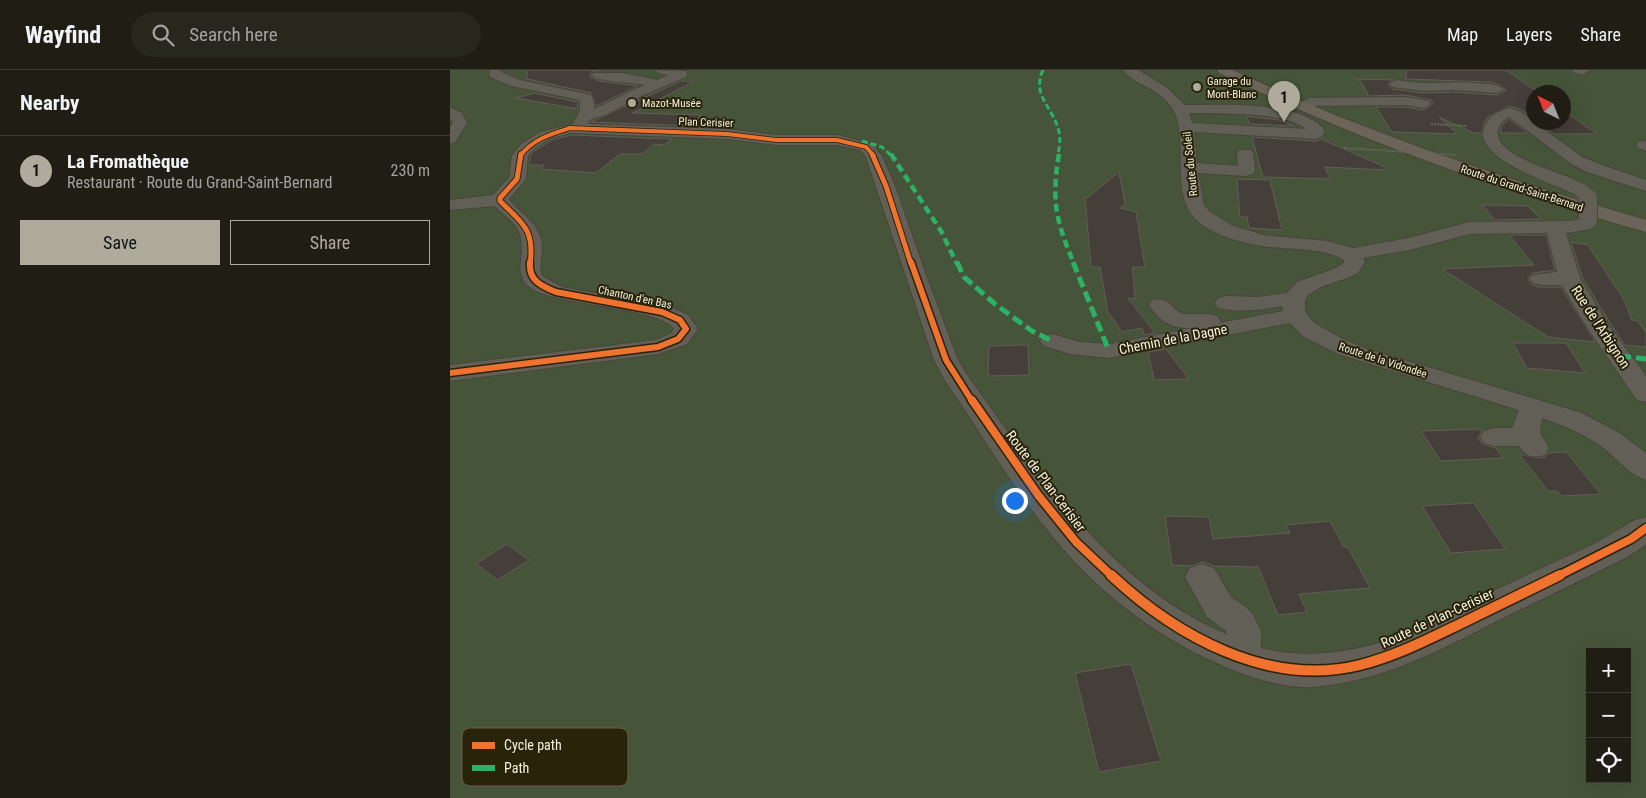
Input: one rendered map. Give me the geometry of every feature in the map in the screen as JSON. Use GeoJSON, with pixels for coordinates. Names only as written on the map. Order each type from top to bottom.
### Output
{"type":"FeatureCollection","features":[{"type":"Feature","properties":{"kind":"main road","name":"Route du Grand-Saint-Bernard"},"geometry":{"type":"LineString","coordinates":[[1223,70],[1285,103],[1355,130],[1485,177],[1646,226]]}},
{"type":"Feature","properties":{"kind":"main road","name":"Route du Grand-Saint-Bernard"},"geometry":{"type":"LineString","coordinates":[[1241,70],[1376,132],[1399,146]]}},
{"type":"Feature","properties":{"kind":"street"},"geometry":{"type":"LineString","coordinates":[[494,70],[497,76],[510,82],[577,95],[598,96]]}},
{"type":"Feature","properties":{"kind":"street"},"geometry":{"type":"LineString","coordinates":[[453,213],[493,201],[502,195],[516,179],[520,156],[526,147],[546,135],[577,124],[634,94],[681,74],[662,70]]}},
{"type":"Feature","properties":{"kind":"street","name":"Route du Soleil"},"geometry":{"type":"LineString","coordinates":[[1129,70],[1160,89],[1180,109],[1186,127],[1195,205],[1200,213],[1220,227],[1261,240],[1330,247],[1351,254]]}},
{"type":"Feature","properties":{"kind":"street"},"geometry":{"type":"LineString","coordinates":[[598,76],[633,79],[659,84]]}},
{"type":"Feature","properties":{"kind":"street"},"geometry":{"type":"LineString","coordinates":[[1226,303],[1258,304],[1281,299],[1295,307],[1298,292],[1312,283],[1350,268],[1355,262],[1351,254],[1368,250],[1410,244],[1469,228],[1555,227],[1577,226],[1587,223],[1588,209],[1581,190],[1498,150],[1492,143],[1490,133],[1492,127],[1499,116],[1510,112],[1513,108],[1485,76]]}},
{"type":"Feature","properties":{"kind":"street"},"geometry":{"type":"LineString","coordinates":[[577,124],[598,96],[633,79]]}},
{"type":"Feature","properties":{"kind":"street"},"geometry":{"type":"LineString","coordinates":[[1397,84],[1429,95]]}},
{"type":"Feature","properties":{"kind":"street"},"geometry":{"type":"LineString","coordinates":[[1309,102],[1404,101],[1429,95],[1453,86],[1497,89]]}},
{"type":"Feature","properties":{"kind":"street"},"geometry":{"type":"LineString","coordinates":[[1346,101],[1386,117]]}},
{"type":"Feature","properties":{"kind":"street"},"geometry":{"type":"LineString","coordinates":[[1186,127],[1316,134],[1329,134],[1334,131],[1285,103]]}},
{"type":"Feature","properties":{"kind":"street"},"geometry":{"type":"LineString","coordinates":[[1180,109],[1281,113],[1316,128],[1316,134]]}},
{"type":"Feature","properties":{"kind":"street"},"geometry":{"type":"LineString","coordinates":[[450,111],[457,116],[460,123],[450,139]]}},
{"type":"Feature","properties":{"kind":"street"},"geometry":{"type":"LineString","coordinates":[[1510,112],[1576,160],[1593,168],[1646,186]]}},
{"type":"Feature","properties":{"kind":"street","name":"Plan Cerisier"},"geometry":{"type":"LineString","coordinates":[[577,124],[611,131],[727,134],[776,140],[844,140]]}},
{"type":"Feature","properties":{"kind":"street","name":"Route de Plan-Cerisier"},"geometry":{"type":"LineString","coordinates":[[844,140],[866,147],[874,156],[946,360],[979,412],[1052,514],[1076,542],[1124,587],[1160,614],[1198,638],[1241,658],[1264,665],[1310,671],[1359,665],[1394,654],[1607,552],[1631,539],[1646,528]]}},
{"type":"Feature","properties":{"kind":"street"},"geometry":{"type":"LineString","coordinates":[[1190,168],[1245,171],[1245,153]]}},
{"type":"Feature","properties":{"kind":"street"},"geometry":{"type":"LineString","coordinates":[[1576,160],[1646,180]]}},
{"type":"Feature","properties":{"kind":"street","name":"Chanton d'en Bas"},"geometry":{"type":"LineString","coordinates":[[450,373],[658,347],[678,339],[684,334],[686,329],[680,320],[662,312],[545,289],[530,275],[531,244],[528,231],[493,201]]}},
{"type":"Feature","properties":{"kind":"street","name":"Rue de l'Arbignon"},"geometry":{"type":"LineString","coordinates":[[1555,227],[1570,278],[1598,326],[1646,394]]}},
{"type":"Feature","properties":{"kind":"street"},"geometry":{"type":"LineString","coordinates":[[1540,279],[1570,278]]}},
{"type":"Feature","properties":{"kind":"street"},"geometry":{"type":"LineString","coordinates":[[1160,305],[1165,313],[1174,320],[1213,321],[1228,328]]}},
{"type":"Feature","properties":{"kind":"street","name":"Chemin de la Dagne"},"geometry":{"type":"LineString","coordinates":[[1052,341],[1078,349],[1109,351],[1228,328],[1295,307]]}},
{"type":"Feature","properties":{"kind":"street","name":"Route de la Vidondée"},"geometry":{"type":"LineString","coordinates":[[1295,307],[1301,323],[1311,332],[1342,347],[1572,419],[1607,436],[1621,446],[1646,470]]}},
{"type":"Feature","properties":{"kind":"street"},"geometry":{"type":"LineString","coordinates":[[1620,356],[1646,359]]}},
{"type":"Feature","properties":{"kind":"street"},"geometry":{"type":"LineString","coordinates":[[1494,437],[1531,442],[1526,423],[1534,406]]}},
{"type":"Feature","properties":{"kind":"street"},"geometry":{"type":"LineString","coordinates":[[1202,577],[1210,587],[1220,607],[1243,626],[1244,646],[1241,658]]}},
{"type":"Feature","properties":{"kind":"path"},"geometry":{"type":"LineString","coordinates":[[1386,117],[1408,123],[1492,127]]}},
{"type":"Feature","properties":{"kind":"path"},"geometry":{"type":"LineString","coordinates":[[1344,148],[1457,155]]}},
{"type":"Feature","properties":{"kind":"green space"},"geometry":{"type":"Polygon","coordinates":[[[450,70],[1646,70],[1646,798],[450,798],[450,70]]]}},
{"type":"Feature","properties":{"kind":"building"},"geometry":{"type":"Polygon","coordinates":[[[527,70],[599,70],[592,71],[590,77],[600,81],[638,86],[596,106],[591,93],[527,79],[527,70]]]}},
{"type":"Feature","properties":{"kind":"building"},"geometry":{"type":"Polygon","coordinates":[[[1406,70],[1506,70],[1528,85],[1526,85],[1526,113],[1510,106],[1489,116],[1484,123],[1482,133],[1474,133],[1439,117],[1457,134],[1392,132],[1376,107],[1405,107],[1424,110],[1433,104],[1431,100],[1405,95],[1369,96],[1361,82],[1355,79],[1394,80],[1388,84],[1392,89],[1424,93],[1453,92],[1497,95],[1506,90],[1500,85],[1490,82],[1406,79],[1406,70]]]}},
{"type":"Feature","properties":{"kind":"building"},"geometry":{"type":"Polygon","coordinates":[[[681,81],[693,82],[632,113],[701,115],[690,126],[591,122],[681,81]]]}},
{"type":"Feature","properties":{"kind":"building"},"geometry":{"type":"Polygon","coordinates":[[[534,93],[578,102],[578,109],[516,98],[534,93]]]}},
{"type":"Feature","properties":{"kind":"building"},"geometry":{"type":"Polygon","coordinates":[[[1247,116],[1279,120],[1293,126],[1249,124],[1247,116]]]}},
{"type":"Feature","properties":{"kind":"building"},"geometry":{"type":"Polygon","coordinates":[[[1571,116],[1597,134],[1554,134],[1549,130],[1571,130],[1571,116]]]}},
{"type":"Feature","properties":{"kind":"building"},"geometry":{"type":"Polygon","coordinates":[[[1509,119],[1528,133],[1500,133],[1502,125],[1509,119]]]}},
{"type":"Feature","properties":{"kind":"building"},"geometry":{"type":"Polygon","coordinates":[[[571,135],[672,139],[664,145],[654,144],[642,154],[620,154],[596,173],[540,169],[544,165],[529,165],[530,157],[534,151],[552,140],[571,135]]]}},
{"type":"Feature","properties":{"kind":"building"},"geometry":{"type":"Polygon","coordinates":[[[1252,137],[1316,141],[1321,139],[1387,168],[1387,170],[1325,167],[1330,179],[1263,177],[1252,137]]]}},
{"type":"Feature","properties":{"kind":"building"},"geometry":{"type":"Polygon","coordinates":[[[1119,172],[1125,204],[1120,208],[1136,212],[1145,267],[1133,267],[1135,299],[1128,298],[1155,333],[1144,335],[1142,328],[1122,332],[1108,312],[1100,267],[1091,267],[1085,197],[1087,198],[1119,172]]]}},
{"type":"Feature","properties":{"kind":"building"},"geometry":{"type":"Polygon","coordinates":[[[1237,179],[1270,180],[1282,230],[1249,228],[1247,217],[1240,217],[1237,179]]]}},
{"type":"Feature","properties":{"kind":"building"},"geometry":{"type":"Polygon","coordinates":[[[1482,205],[1528,206],[1541,219],[1495,220],[1482,205]]]}},
{"type":"Feature","properties":{"kind":"building"},"geometry":{"type":"Polygon","coordinates":[[[1509,235],[1546,235],[1555,270],[1533,273],[1528,280],[1532,285],[1539,287],[1561,287],[1595,342],[1548,337],[1442,269],[1534,265],[1509,235]]]}},
{"type":"Feature","properties":{"kind":"building"},"geometry":{"type":"Polygon","coordinates":[[[1571,242],[1588,245],[1623,298],[1632,320],[1638,321],[1646,333],[1646,347],[1625,345],[1583,279],[1571,242]]]}},
{"type":"Feature","properties":{"kind":"building"},"geometry":{"type":"Polygon","coordinates":[[[1513,343],[1566,343],[1585,373],[1527,368],[1513,343]]]}},
{"type":"Feature","properties":{"kind":"building"},"geometry":{"type":"Polygon","coordinates":[[[1028,345],[1029,375],[988,376],[989,346],[1028,345]]]}},
{"type":"Feature","properties":{"kind":"building"},"geometry":{"type":"Polygon","coordinates":[[[1166,349],[1189,379],[1154,380],[1148,352],[1166,349]]]}},
{"type":"Feature","properties":{"kind":"building"},"geometry":{"type":"Polygon","coordinates":[[[1481,429],[1478,438],[1482,444],[1496,448],[1503,458],[1441,461],[1421,431],[1481,429]]]}},
{"type":"Feature","properties":{"kind":"building"},"geometry":{"type":"Polygon","coordinates":[[[1566,452],[1601,494],[1562,496],[1557,491],[1548,491],[1519,454],[1537,458],[1545,457],[1548,453],[1566,452]]]}},
{"type":"Feature","properties":{"kind":"building"},"geometry":{"type":"Polygon","coordinates":[[[1474,503],[1505,549],[1451,553],[1422,506],[1474,503]]]}},
{"type":"Feature","properties":{"kind":"building"},"geometry":{"type":"Polygon","coordinates":[[[1165,516],[1209,517],[1213,539],[1290,533],[1286,525],[1330,521],[1344,547],[1348,547],[1370,588],[1299,594],[1307,612],[1278,615],[1258,567],[1214,566],[1203,562],[1191,566],[1172,565],[1165,516]]]}},
{"type":"Feature","properties":{"kind":"building"},"geometry":{"type":"Polygon","coordinates":[[[507,544],[529,560],[498,580],[476,564],[507,544]]]}},
{"type":"Feature","properties":{"kind":"building"},"geometry":{"type":"Polygon","coordinates":[[[1131,664],[1161,761],[1099,772],[1075,673],[1131,664]]]}},
{"type":"Feature","properties":{"kind":"marked path"},"geometry":{"type":"LineString","coordinates":[[1043,70],[1038,86],[1040,94],[1056,123],[1060,137],[1055,177],[1059,227],[1109,351]]}},
{"type":"Feature","properties":{"kind":"marked path"},"geometry":{"type":"LineString","coordinates":[[862,141],[882,147],[891,154],[941,231],[964,277],[995,304],[1032,331],[1052,341]]}},
{"type":"Feature","properties":{"kind":"marked path"},"geometry":{"type":"LineString","coordinates":[[1620,356],[1646,359]]}},
{"type":"Feature","properties":{"kind":"cycle path"},"geometry":{"type":"LineString","coordinates":[[450,373],[658,347],[678,339],[686,329],[680,320],[662,312],[556,292],[534,280],[530,274],[532,243],[529,233],[520,220],[500,201],[500,198],[517,179],[520,156],[527,147],[546,135],[570,128],[727,134],[776,140],[837,140],[866,147],[874,156],[946,360],[957,379],[1038,495],[1076,542],[1124,587],[1160,614],[1198,638],[1250,661],[1265,665],[1310,671],[1359,665],[1394,654],[1437,635],[1607,552],[1631,539],[1646,528]]}},
{"type":"Feature","properties":{"kind":"place","name":"Garage du Mont-Blanc"},"geometry":{"type":"Point","coordinates":[1197,87]}},
{"type":"Feature","properties":{"kind":"place","name":"Mazot-Musée"},"geometry":{"type":"Point","coordinates":[632,103]}},
{"type":"Feature","properties":{"kind":"place","name":"La Fromathèque"},"geometry":{"type":"Point","coordinates":[1284,122]}}]}
